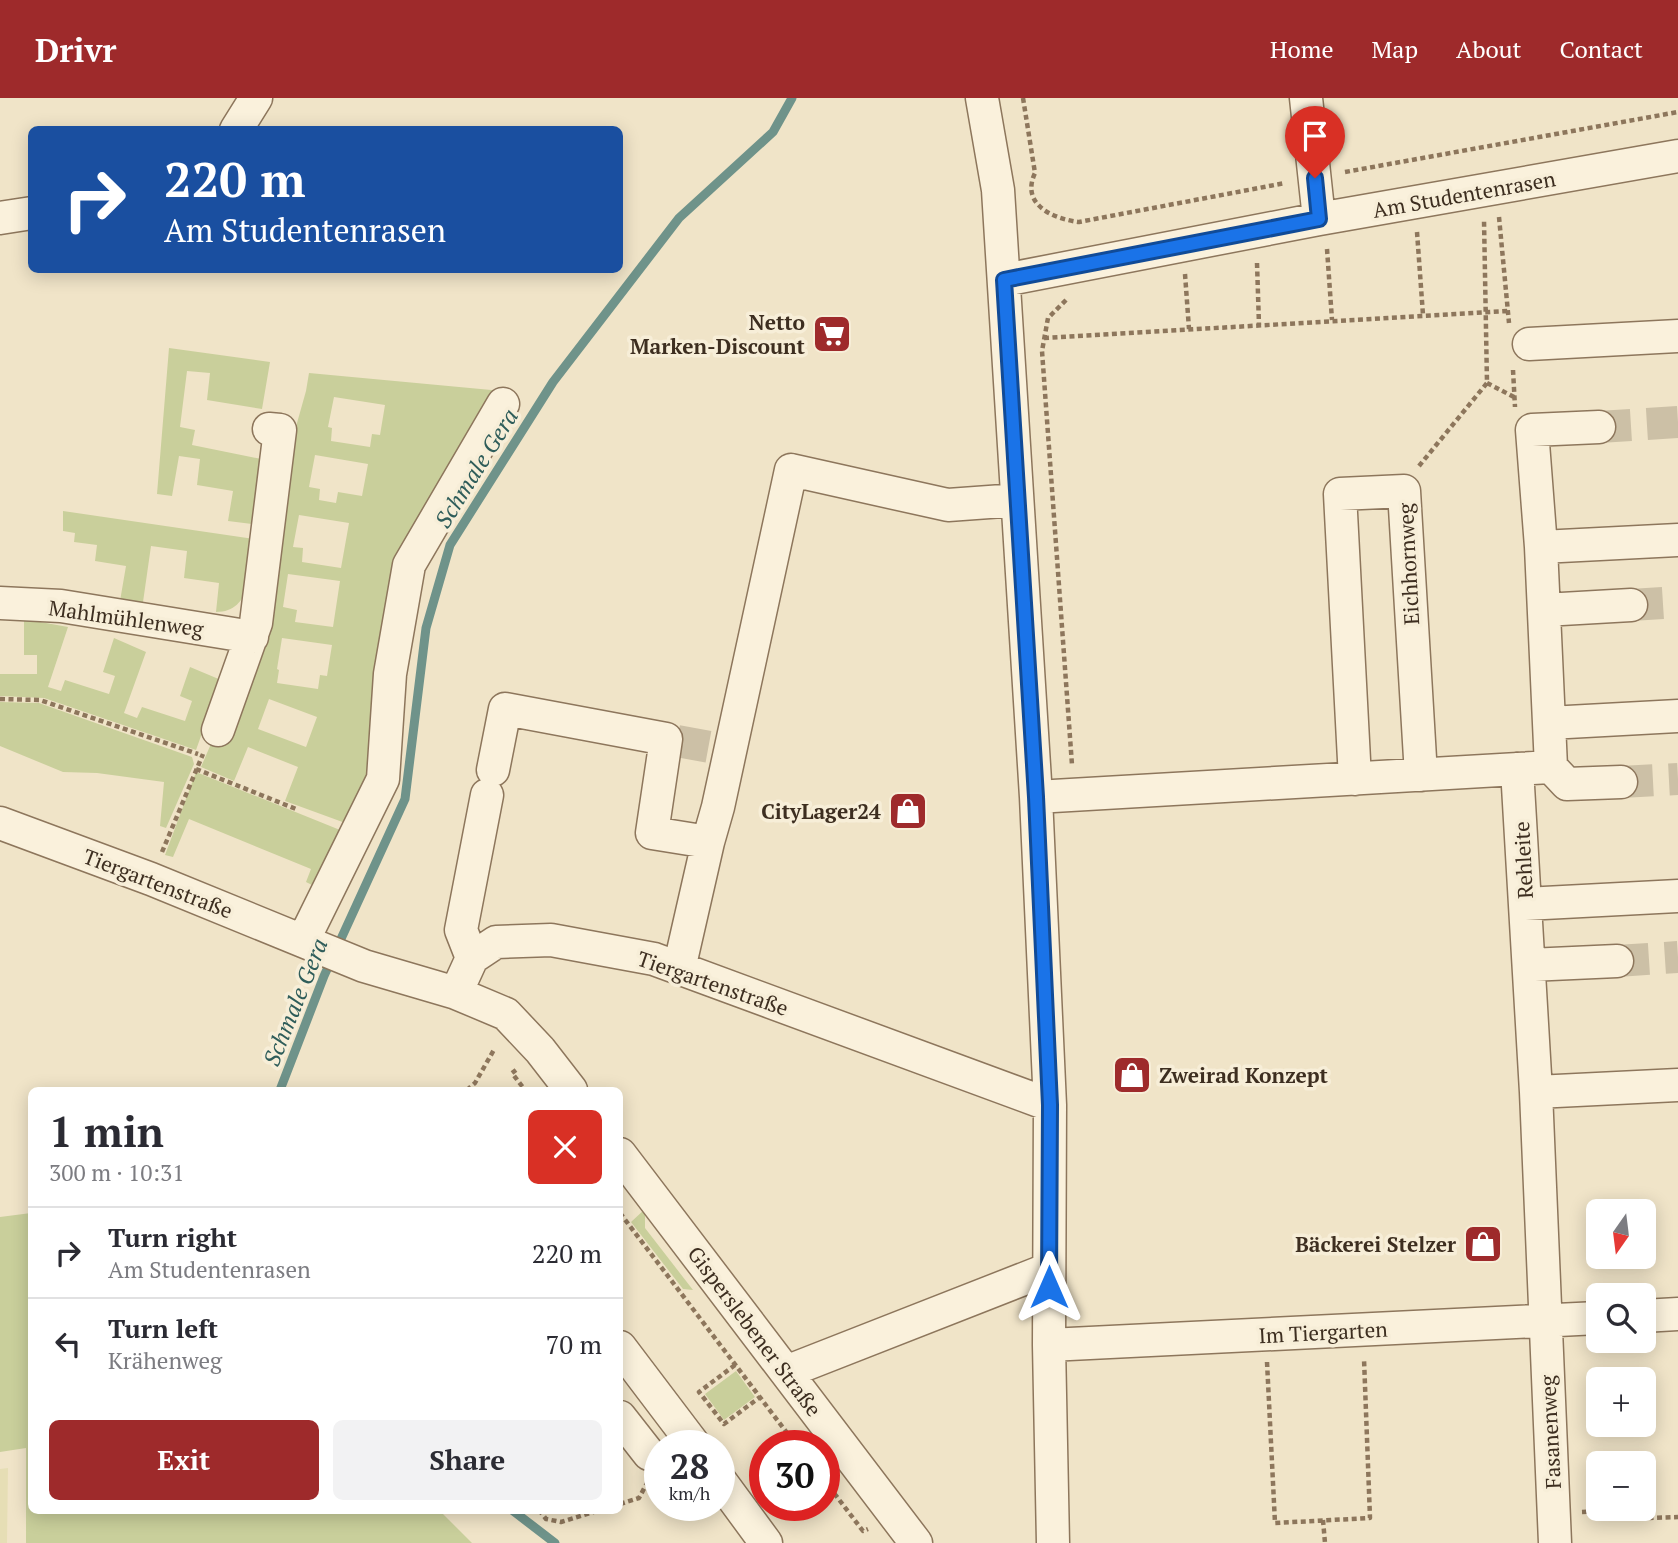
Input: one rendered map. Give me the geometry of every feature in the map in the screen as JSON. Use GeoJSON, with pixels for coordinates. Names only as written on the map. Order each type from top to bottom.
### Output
{"type":"FeatureCollection","features":[{"type":"Feature","properties":{"kind":"street"},"geometry":{"type":"LineString","coordinates":[[238,126],[256,98]]}},
{"type":"Feature","properties":{"kind":"street"},"geometry":{"type":"LineString","coordinates":[[982,98],[998,190],[1036,797],[1050,1105],[1049,1345],[1053,1543]]}},
{"type":"Feature","properties":{"kind":"street"},"geometry":{"type":"LineString","coordinates":[[1306,98],[1323,234]]}},
{"type":"Feature","properties":{"kind":"street","name":"Am Studentenrasen"},"geometry":{"type":"LineString","coordinates":[[1004,280],[1420,221],[1678,156]]}},
{"type":"Feature","properties":{"kind":"street"},"geometry":{"type":"LineString","coordinates":[[0,218],[28,214]]}},
{"type":"Feature","properties":{"kind":"street"},"geometry":{"type":"LineString","coordinates":[[1529,344],[1678,336]]}},
{"type":"Feature","properties":{"kind":"street"},"geometry":{"type":"LineString","coordinates":[[307,943],[383,779],[390,674],[409,565],[502,404]]}},
{"type":"Feature","properties":{"kind":"street"},"geometry":{"type":"LineString","coordinates":[[1599,427],[1532,430],[1542,547],[1551,767],[1567,784],[1621,782]]}},
{"type":"Feature","properties":{"kind":"street"},"geometry":{"type":"LineString","coordinates":[[210,743],[256,623],[280,430],[269,429]]}},
{"type":"Feature","properties":{"kind":"street"},"geometry":{"type":"LineString","coordinates":[[680,969],[708,842],[723,749],[791,470],[948,505],[1017,499]]}},
{"type":"Feature","properties":{"kind":"street","name":"Eichhornweg"},"geometry":{"type":"LineString","coordinates":[[1355,779],[1340,494],[1404,491],[1421,775]]}},
{"type":"Feature","properties":{"kind":"street"},"geometry":{"type":"LineString","coordinates":[[1542,547],[1678,540]]}},
{"type":"Feature","properties":{"kind":"street","name":"Mahlmühlenweg"},"geometry":{"type":"LineString","coordinates":[[0,603],[61,607],[252,637]]}},
{"type":"Feature","properties":{"kind":"street"},"geometry":{"type":"LineString","coordinates":[[1544,610],[1631,605]]}},
{"type":"Feature","properties":{"kind":"street"},"geometry":{"type":"LineString","coordinates":[[569,1087],[540,1050],[506,1014],[456,993],[472,958],[461,930],[505,709],[671,740],[652,833],[708,842]]}},
{"type":"Feature","properties":{"kind":"street"},"geometry":{"type":"LineString","coordinates":[[1549,723],[1678,716]]}},
{"type":"Feature","properties":{"kind":"street"},"geometry":{"type":"LineString","coordinates":[[1036,797],[1551,767]]}},
{"type":"Feature","properties":{"kind":"street","name":"Rehleite"},"geometry":{"type":"LineString","coordinates":[[1517,769],[1536,1091],[1545,1321]]}},
{"type":"Feature","properties":{"kind":"street","name":"Tiergartenstraße"},"geometry":{"type":"LineString","coordinates":[[0,823],[151,879],[365,965],[456,993]]}},
{"type":"Feature","properties":{"kind":"street"},"geometry":{"type":"LineString","coordinates":[[1525,904],[1678,896]]}},
{"type":"Feature","properties":{"kind":"street","name":"Tiergartenstraße"},"geometry":{"type":"LineString","coordinates":[[472,958],[496,942],[551,940],[654,959],[1050,1105]]}},
{"type":"Feature","properties":{"kind":"street"},"geometry":{"type":"LineString","coordinates":[[1529,965],[1617,961]]}},
{"type":"Feature","properties":{"kind":"street"},"geometry":{"type":"LineString","coordinates":[[1536,1091],[1678,1085]]}},
{"type":"Feature","properties":{"kind":"street","name":"Gisperslebener Straße"},"geometry":{"type":"LineString","coordinates":[[623,1158],[914,1543]]}},
{"type":"Feature","properties":{"kind":"street"},"geometry":{"type":"LineString","coordinates":[[786,1372],[1049,1269]]}},
{"type":"Feature","properties":{"kind":"street"},"geometry":{"type":"LineString","coordinates":[[1656,1315],[1678,1314]]}},
{"type":"Feature","properties":{"kind":"street","name":"Im Tiergarten"},"geometry":{"type":"LineString","coordinates":[[1049,1345],[1586,1319]]}},
{"type":"Feature","properties":{"kind":"street","name":"Fasanenweg"},"geometry":{"type":"LineString","coordinates":[[1545,1321],[1554,1528]]}},
{"type":"Feature","properties":{"kind":"street"},"geometry":{"type":"LineString","coordinates":[[623,1355],[682,1430]]}},
{"type":"Feature","properties":{"kind":"street"},"geometry":{"type":"LineString","coordinates":[[623,1422],[644,1448]]}},
{"type":"Feature","properties":{"kind":"street"},"geometry":{"type":"LineString","coordinates":[[735,1501],[766,1543]]}},
{"type":"Feature","properties":{"kind":"path"},"geometry":{"type":"LineString","coordinates":[[1471,221],[1499,216]]}},
{"type":"Feature","properties":{"kind":"path"},"geometry":{"type":"LineString","coordinates":[[1404,491],[1415,471],[1487,383],[1484,219]]}},
{"type":"Feature","properties":{"kind":"path"},"geometry":{"type":"LineString","coordinates":[[1404,234],[1420,221]]}},
{"type":"Feature","properties":{"kind":"path"},"geometry":{"type":"LineString","coordinates":[[1420,221],[1423,315]]}},
{"type":"Feature","properties":{"kind":"path"},"geometry":{"type":"LineString","coordinates":[[1323,234],[1339,246]]}},
{"type":"Feature","properties":{"kind":"path"},"geometry":{"type":"LineString","coordinates":[[1315,251],[1323,234]]}},
{"type":"Feature","properties":{"kind":"path"},"geometry":{"type":"LineString","coordinates":[[1323,234],[1332,320]]}},
{"type":"Feature","properties":{"kind":"path"},"geometry":{"type":"LineString","coordinates":[[1245,263],[1269,259]]}},
{"type":"Feature","properties":{"kind":"path"},"geometry":{"type":"LineString","coordinates":[[1257,261],[1259,325]]}},
{"type":"Feature","properties":{"kind":"path"},"geometry":{"type":"LineString","coordinates":[[1172,276],[1197,272]]}},
{"type":"Feature","properties":{"kind":"path"},"geometry":{"type":"LineString","coordinates":[[1185,274],[1189,329]]}},
{"type":"Feature","properties":{"kind":"path"},"geometry":{"type":"LineString","coordinates":[[1070,295],[1048,318],[1042,352],[1074,796]]}},
{"type":"Feature","properties":{"kind":"path"},"geometry":{"type":"LineString","coordinates":[[1044,338],[1508,311]]}},
{"type":"Feature","properties":{"kind":"path"},"geometry":{"type":"LineString","coordinates":[[1487,383],[1515,397]]}},
{"type":"Feature","properties":{"kind":"path"},"geometry":{"type":"LineString","coordinates":[[0,699],[40,700],[210,743],[196,769],[151,879]]}},
{"type":"Feature","properties":{"kind":"path"},"geometry":{"type":"LineString","coordinates":[[196,769],[296,809]]}},
{"type":"Feature","properties":{"kind":"path"},"geometry":{"type":"LineString","coordinates":[[470,1087],[495,1049],[506,1014]]}},
{"type":"Feature","properties":{"kind":"path"},"geometry":{"type":"LineString","coordinates":[[623,1217],[785,1430]]}},
{"type":"Feature","properties":{"kind":"path"},"geometry":{"type":"LineString","coordinates":[[1266,1335],[1275,1523],[1370,1518],[1363,1330]]}},
{"type":"Feature","properties":{"kind":"path"},"geometry":{"type":"LineString","coordinates":[[735,1365],[699,1392],[724,1424],[760,1397]]}},
{"type":"Feature","properties":{"kind":"path"},"geometry":{"type":"LineString","coordinates":[[1554,1528],[1628,1510],[1650,1518],[1678,1517]]}},
{"type":"Feature","properties":{"kind":"path"},"geometry":{"type":"LineString","coordinates":[[542,1514],[545,1519],[561,1522],[587,1514]]}},
{"type":"Feature","properties":{"kind":"path"},"geometry":{"type":"LineString","coordinates":[[1323,1520],[1325,1543]]}},
{"type":"Feature","properties":{"kind":"shaded area"},"geometry":{"type":"Polygon","coordinates":[[[8,1468],[7,1543],[0,1543],[0,1469],[8,1468]]]}},
{"type":"Feature","properties":{"kind":"green space"},"geometry":{"type":"Polygon","coordinates":[[[169,348],[270,362],[262,409],[207,400],[210,373],[187,371],[180,427],[195,430],[192,445],[266,460],[259,525],[228,521],[233,491],[197,485],[200,459],[179,456],[172,496],[157,494],[169,348]]]}},
{"type":"Feature","properties":{"kind":"green space"},"geometry":{"type":"Polygon","coordinates":[[[309,373],[502,391],[431,502],[376,773],[348,824],[285,801],[298,767],[248,747],[234,781],[201,767],[271,605],[297,423],[309,373]],[[334,397],[328,427],[332,428],[331,441],[370,447],[372,434],[380,435],[385,405],[334,397]],[[315,455],[309,487],[320,489],[319,500],[336,503],[338,492],[362,496],[368,464],[315,455]],[[299,515],[293,547],[303,548],[302,562],[341,568],[349,523],[299,515]],[[288,574],[283,607],[297,610],[295,622],[333,627],[340,581],[288,574]],[[282,638],[277,683],[318,689],[320,675],[327,676],[332,645],[282,638]],[[269,699],[258,729],[306,747],[317,717],[269,699]]]}},
{"type":"Feature","properties":{"kind":"green space"},"geometry":{"type":"Polygon","coordinates":[[[63,511],[254,539],[250,575],[243,597],[237,605],[228,610],[216,612],[219,583],[184,578],[187,551],[151,546],[143,602],[120,601],[126,566],[95,561],[97,545],[74,542],[75,533],[63,531],[63,511]]]}},
{"type":"Feature","properties":{"kind":"green space"},"geometry":{"type":"Polygon","coordinates":[[[24,619],[68,627],[48,687],[61,691],[65,680],[109,694],[115,676],[103,672],[114,638],[146,652],[124,713],[137,718],[142,707],[185,721],[192,701],[180,696],[190,667],[221,680],[196,750],[44,698],[0,696],[0,674],[37,674],[37,655],[24,655],[24,619]]]}},
{"type":"Feature","properties":{"kind":"green space"},"geometry":{"type":"Polygon","coordinates":[[[0,702],[39,703],[192,757],[194,764],[166,828],[160,826],[164,782],[97,773],[63,772],[0,746],[0,702]]]}},
{"type":"Feature","properties":{"kind":"green space"},"geometry":{"type":"Polygon","coordinates":[[[196,772],[345,832],[318,888],[306,882],[311,869],[189,819],[173,857],[165,855],[196,772]]]}},
{"type":"Feature","properties":{"kind":"green space"},"geometry":{"type":"Polygon","coordinates":[[[645,1209],[645,1228],[693,1290],[683,1289],[631,1222],[645,1209]]]}},
{"type":"Feature","properties":{"kind":"green space"},"geometry":{"type":"Polygon","coordinates":[[[28,1213],[28,1514],[443,1514],[472,1543],[26,1543],[26,1448],[0,1452],[0,1217],[28,1213]]]}},
{"type":"Feature","properties":{"kind":"green space"},"geometry":{"type":"Polygon","coordinates":[[[736,1371],[755,1397],[724,1420],[705,1394],[736,1371]]]}},
{"type":"Feature","properties":{"kind":"waterway","name":"Schmale Gera"},"geometry":{"type":"LineString","coordinates":[[281,1087],[324,976],[405,799],[426,628],[450,545],[553,382],[679,218],[773,132],[792,98]]}},
{"type":"Feature","properties":{"kind":"waterway","name":"Schmale Gera"},"geometry":{"type":"LineString","coordinates":[[517,1514],[555,1543]]}},
{"type":"Feature","properties":{"kind":"tunnel"},"geometry":{"type":"LineString","coordinates":[[1599,427],[1678,422]]}},
{"type":"Feature","properties":{"kind":"tunnel"},"geometry":{"type":"LineString","coordinates":[[1631,605],[1678,602]]}},
{"type":"Feature","properties":{"kind":"tunnel"},"geometry":{"type":"LineString","coordinates":[[677,741],[715,748]]}},
{"type":"Feature","properties":{"kind":"tunnel"},"geometry":{"type":"LineString","coordinates":[[1621,782],[1678,779]]}},
{"type":"Feature","properties":{"kind":"tunnel"},"geometry":{"type":"LineString","coordinates":[[1617,961],[1678,957]]}},
{"type":"Feature","properties":{"kind":"place","name":"Netto Marken-Discount"},"geometry":{"type":"Point","coordinates":[832,334]}},
{"type":"Feature","properties":{"kind":"place","name":"CityLager24"},"geometry":{"type":"Point","coordinates":[908,811]}},
{"type":"Feature","properties":{"kind":"place","name":"Zweirad Konzept"},"geometry":{"type":"Point","coordinates":[1132,1075]}},
{"type":"Feature","properties":{"kind":"place","name":"Bäckerei Stelzer"},"geometry":{"type":"Point","coordinates":[1483,1244]}},
{"type":"Feature","properties":{"kind":"route"},"geometry":{"type":"LineString","coordinates":[[1049,1287],[1050,1105],[1036,797],[1004,280],[1319,219],[1315,178]]}}]}
